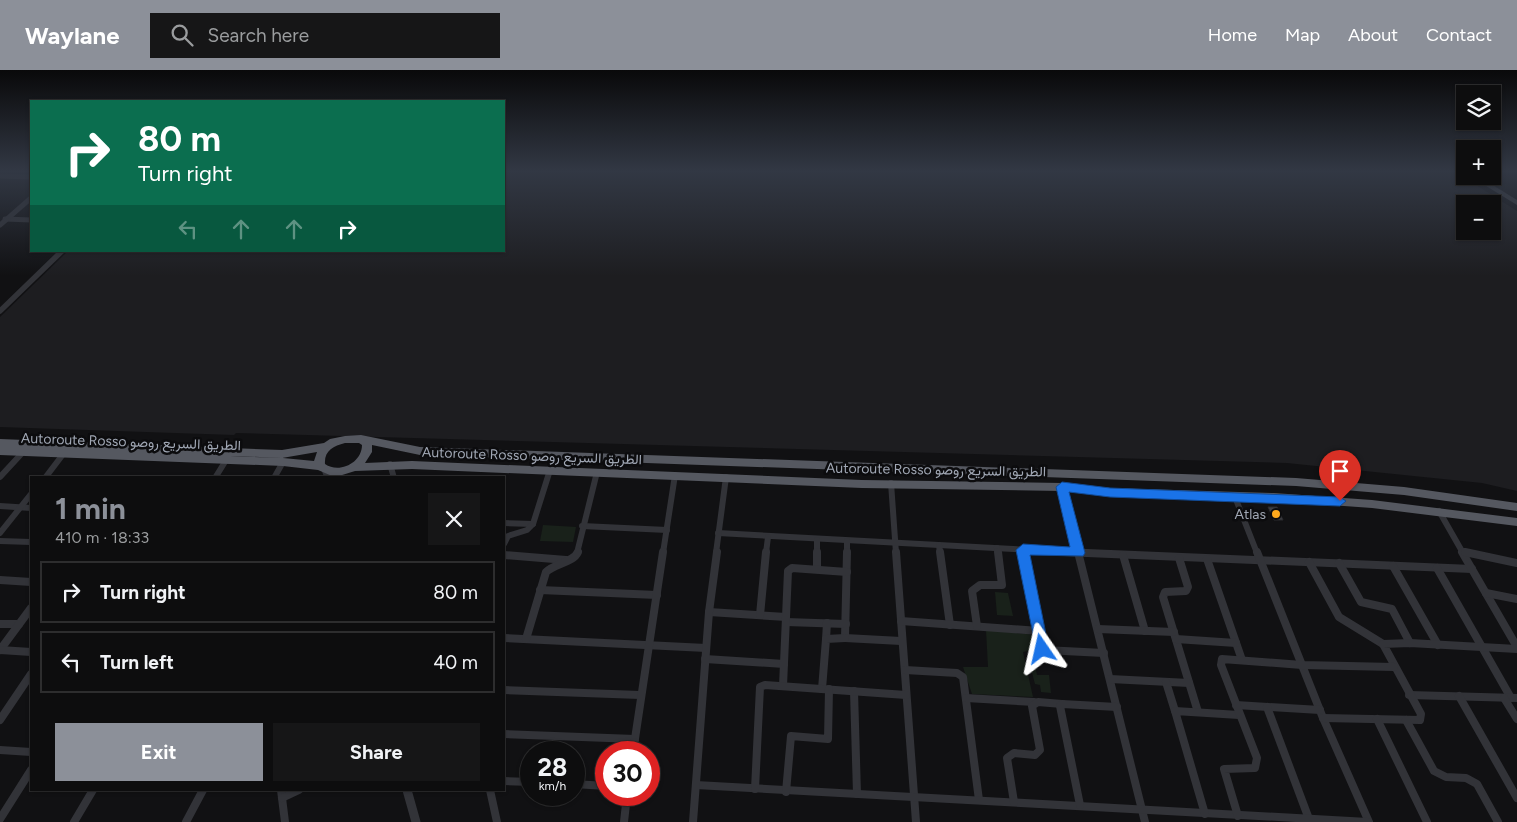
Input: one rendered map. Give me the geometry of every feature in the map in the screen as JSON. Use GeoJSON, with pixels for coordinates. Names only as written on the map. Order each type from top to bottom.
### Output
{"type":"FeatureCollection","features":[{"type":"Feature","properties":{"kind":"highway"},"geometry":{"type":"LineString","coordinates":[[345,438],[361,439],[367,444],[367,452],[362,460],[347,472],[325,471],[319,457],[325,447],[345,438]]}},
{"type":"Feature","properties":{"kind":"highway","name":"Autoroute Rosso الطريق السريع روصو"},"geometry":{"type":"LineString","coordinates":[[361,439],[420,451],[1296,482],[1404,491],[1517,507]]}},
{"type":"Feature","properties":{"kind":"highway","name":"Autoroute Rosso الطريق السريع روصو"},"geometry":{"type":"LineString","coordinates":[[0,443],[229,456],[283,462],[325,471]]}},
{"type":"Feature","properties":{"kind":"highway","name":"Autoroute Rosso الطريق السريع روصو"},"geometry":{"type":"LineString","coordinates":[[0,451],[229,456],[282,454],[325,447]]}},
{"type":"Feature","properties":{"kind":"highway","name":"Autoroute Rosso الطريق السريع روصو"},"geometry":{"type":"LineString","coordinates":[[347,472],[390,464],[891,483],[1062,487],[1110,492],[1324,500],[1439,511],[1517,524]]}},
{"type":"Feature","properties":{"kind":"street"},"geometry":{"type":"LineString","coordinates":[[0,225],[22,206]]}},
{"type":"Feature","properties":{"kind":"street"},"geometry":{"type":"LineString","coordinates":[[0,219],[30,220]]}},
{"type":"Feature","properties":{"kind":"street"},"geometry":{"type":"LineString","coordinates":[[0,312],[61,252]]}},
{"type":"Feature","properties":{"kind":"street"},"geometry":{"type":"LineString","coordinates":[[0,477],[24,451]]}},
{"type":"Feature","properties":{"kind":"street"},"geometry":{"type":"LineString","coordinates":[[47,476],[64,453]]}},
{"type":"Feature","properties":{"kind":"street"},"geometry":{"type":"LineString","coordinates":[[216,476],[229,456]]}},
{"type":"Feature","properties":{"kind":"street"},"geometry":{"type":"LineString","coordinates":[[275,476],[283,462]]}},
{"type":"Feature","properties":{"kind":"street"},"geometry":{"type":"LineString","coordinates":[[390,464],[393,476]]}},
{"type":"Feature","properties":{"kind":"street"},"geometry":{"type":"LineString","coordinates":[[505,542],[508,536],[527,530],[533,524],[550,470]]}},
{"type":"Feature","properties":{"kind":"street"},"geometry":{"type":"LineString","coordinates":[[526,639],[546,572],[549,568],[570,561],[577,556],[582,526],[597,472]]}},
{"type":"Feature","properties":{"kind":"street"},"geometry":{"type":"LineString","coordinates":[[635,741],[640,695],[676,475]]}},
{"type":"Feature","properties":{"kind":"street"},"geometry":{"type":"LineString","coordinates":[[693,822],[709,612],[726,477]]}},
{"type":"Feature","properties":{"kind":"street"},"geometry":{"type":"LineString","coordinates":[[891,483],[901,641],[916,822]]}},
{"type":"Feature","properties":{"kind":"street"},"geometry":{"type":"LineString","coordinates":[[1062,487],[1145,822]]}},
{"type":"Feature","properties":{"kind":"street"},"geometry":{"type":"LineString","coordinates":[[0,533],[30,495]]}},
{"type":"Feature","properties":{"kind":"street"},"geometry":{"type":"LineString","coordinates":[[696,785],[786,792],[1080,805],[1238,816],[1369,822],[1322,714],[1235,497]]}},
{"type":"Feature","properties":{"kind":"street"},"geometry":{"type":"LineString","coordinates":[[0,506],[30,508]]}},
{"type":"Feature","properties":{"kind":"street"},"geometry":{"type":"LineString","coordinates":[[1439,511],[1517,648]]}},
{"type":"Feature","properties":{"kind":"street"},"geometry":{"type":"LineString","coordinates":[[505,523],[533,524]]}},
{"type":"Feature","properties":{"kind":"street"},"geometry":{"type":"LineString","coordinates":[[582,526],[667,530]]}},
{"type":"Feature","properties":{"kind":"street"},"geometry":{"type":"LineString","coordinates":[[718,533],[768,538],[939,544],[1179,558],[1472,569]]}},
{"type":"Feature","properties":{"kind":"street"},"geometry":{"type":"LineString","coordinates":[[760,615],[768,538]]}},
{"type":"Feature","properties":{"kind":"street"},"geometry":{"type":"LineString","coordinates":[[817,540],[817,569]]}},
{"type":"Feature","properties":{"kind":"street"},"geometry":{"type":"LineString","coordinates":[[0,541],[30,542]]}},
{"type":"Feature","properties":{"kind":"street"},"geometry":{"type":"LineString","coordinates":[[845,638],[848,572],[847,541]]}},
{"type":"Feature","properties":{"kind":"street"},"geometry":{"type":"LineString","coordinates":[[939,544],[950,625]]}},
{"type":"Feature","properties":{"kind":"street"},"geometry":{"type":"LineString","coordinates":[[977,626],[972,590],[980,585],[1002,585],[997,548]]}},
{"type":"Feature","properties":{"kind":"street"},"geometry":{"type":"LineString","coordinates":[[1023,550],[1044,650],[1104,653]]}},
{"type":"Feature","properties":{"kind":"street"},"geometry":{"type":"LineString","coordinates":[[1462,551],[1517,563]]}},
{"type":"Feature","properties":{"kind":"street"},"geometry":{"type":"LineString","coordinates":[[505,555],[570,561]]}},
{"type":"Feature","properties":{"kind":"street"},"geometry":{"type":"LineString","coordinates":[[1123,555],[1145,631]]}},
{"type":"Feature","properties":{"kind":"street"},"geometry":{"type":"LineString","coordinates":[[1179,558],[1188,587],[1186,591],[1165,592],[1163,597],[1198,712]]}},
{"type":"Feature","properties":{"kind":"street"},"geometry":{"type":"LineString","coordinates":[[1207,559],[1242,660]]}},
{"type":"Feature","properties":{"kind":"street"},"geometry":{"type":"LineString","coordinates":[[1236,705],[1377,719],[1420,720],[1421,718],[1410,695],[1383,644],[1339,617],[1309,562]]}},
{"type":"Feature","properties":{"kind":"street"},"geometry":{"type":"LineString","coordinates":[[1339,563],[1361,602],[1386,606],[1392,609],[1410,643]]}},
{"type":"Feature","properties":{"kind":"street"},"geometry":{"type":"LineString","coordinates":[[1393,566],[1438,645]]}},
{"type":"Feature","properties":{"kind":"street"},"geometry":{"type":"LineString","coordinates":[[783,686],[788,571],[792,568],[848,572]]}},
{"type":"Feature","properties":{"kind":"street"},"geometry":{"type":"LineString","coordinates":[[1437,568],[1511,698],[1517,719]]}},
{"type":"Feature","properties":{"kind":"street"},"geometry":{"type":"LineString","coordinates":[[0,580],[30,582]]}},
{"type":"Feature","properties":{"kind":"street"},"geometry":{"type":"LineString","coordinates":[[540,590],[657,595]]}},
{"type":"Feature","properties":{"kind":"street"},"geometry":{"type":"LineString","coordinates":[[1486,593],[1517,599]]}},
{"type":"Feature","properties":{"kind":"street"},"geometry":{"type":"LineString","coordinates":[[0,650],[30,609]]}},
{"type":"Feature","properties":{"kind":"street"},"geometry":{"type":"LineString","coordinates":[[709,612],[846,624]]}},
{"type":"Feature","properties":{"kind":"street"},"geometry":{"type":"LineString","coordinates":[[901,621],[1039,631]]}},
{"type":"Feature","properties":{"kind":"street"},"geometry":{"type":"LineString","coordinates":[[786,792],[791,736],[828,739],[825,689],[827,623]]}},
{"type":"Feature","properties":{"kind":"street"},"geometry":{"type":"LineString","coordinates":[[0,624],[19,624]]}},
{"type":"Feature","properties":{"kind":"street"},"geometry":{"type":"LineString","coordinates":[[1098,630],[1145,631],[1236,643]]}},
{"type":"Feature","properties":{"kind":"street"},"geometry":{"type":"LineString","coordinates":[[505,638],[706,648]]}},
{"type":"Feature","properties":{"kind":"street"},"geometry":{"type":"LineString","coordinates":[[826,638],[901,641]]}},
{"type":"Feature","properties":{"kind":"street"},"geometry":{"type":"LineString","coordinates":[[1383,644],[1410,643],[1517,648]]}},
{"type":"Feature","properties":{"kind":"street"},"geometry":{"type":"LineString","coordinates":[[0,650],[30,652]]}},
{"type":"Feature","properties":{"kind":"street"},"geometry":{"type":"LineString","coordinates":[[705,659],[784,664]]}},
{"type":"Feature","properties":{"kind":"street"},"geometry":{"type":"LineString","coordinates":[[1238,816],[1224,769],[1255,768],[1257,764],[1221,664],[1222,659],[1394,667]]}},
{"type":"Feature","properties":{"kind":"street"},"geometry":{"type":"LineString","coordinates":[[904,670],[961,674],[966,698],[979,800]]}},
{"type":"Feature","properties":{"kind":"street"},"geometry":{"type":"LineString","coordinates":[[0,720],[30,675]]}},
{"type":"Feature","properties":{"kind":"street"},"geometry":{"type":"LineString","coordinates":[[1110,679],[1189,683]]}},
{"type":"Feature","properties":{"kind":"street"},"geometry":{"type":"LineString","coordinates":[[1166,682],[1205,814]]}},
{"type":"Feature","properties":{"kind":"street"},"geometry":{"type":"LineString","coordinates":[[755,789],[760,687],[783,686],[906,695]]}},
{"type":"Feature","properties":{"kind":"street"},"geometry":{"type":"LineString","coordinates":[[505,690],[640,695]]}},
{"type":"Feature","properties":{"kind":"street"},"geometry":{"type":"LineString","coordinates":[[854,691],[857,794]]}},
{"type":"Feature","properties":{"kind":"street"},"geometry":{"type":"LineString","coordinates":[[1410,695],[1511,698]]}},
{"type":"Feature","properties":{"kind":"street"},"geometry":{"type":"LineString","coordinates":[[1459,696],[1517,798]]}},
{"type":"Feature","properties":{"kind":"street"},"geometry":{"type":"LineString","coordinates":[[966,698],[1117,707]]}},
{"type":"Feature","properties":{"kind":"street"},"geometry":{"type":"LineString","coordinates":[[1014,802],[1008,758],[1014,754],[1035,755],[1040,750],[1032,706],[1034,702]]}},
{"type":"Feature","properties":{"kind":"street"},"geometry":{"type":"LineString","coordinates":[[1062,704],[1060,706],[1080,805]]}},
{"type":"Feature","properties":{"kind":"street"},"geometry":{"type":"LineString","coordinates":[[1267,707],[1309,819]]}},
{"type":"Feature","properties":{"kind":"street"},"geometry":{"type":"LineString","coordinates":[[1175,711],[1240,715]]}},
{"type":"Feature","properties":{"kind":"street"},"geometry":{"type":"LineString","coordinates":[[1377,719],[1427,822]]}},
{"type":"Feature","properties":{"kind":"street"},"geometry":{"type":"LineString","coordinates":[[1406,720],[1434,771],[1446,777],[1466,778],[1477,784],[1498,822]]}},
{"type":"Feature","properties":{"kind":"street"},"geometry":{"type":"LineString","coordinates":[[505,734],[635,738]]}},
{"type":"Feature","properties":{"kind":"street"},"geometry":{"type":"LineString","coordinates":[[0,750],[30,752]]}},
{"type":"Feature","properties":{"kind":"street"},"geometry":{"type":"LineString","coordinates":[[0,819],[30,772]]}},
{"type":"Feature","properties":{"kind":"street"},"geometry":{"type":"LineString","coordinates":[[505,781],[520,782]]}},
{"type":"Feature","properties":{"kind":"street"},"geometry":{"type":"LineString","coordinates":[[74,822],[91,791]]}},
{"type":"Feature","properties":{"kind":"street"},"geometry":{"type":"LineString","coordinates":[[186,822],[202,791]]}},
{"type":"Feature","properties":{"kind":"street"},"geometry":{"type":"LineString","coordinates":[[285,822],[281,794],[294,791]]}},
{"type":"Feature","properties":{"kind":"street"},"geometry":{"type":"LineString","coordinates":[[407,791],[416,822]]}},
{"type":"Feature","properties":{"kind":"street"},"geometry":{"type":"LineString","coordinates":[[490,791],[498,822]]}},
{"type":"Feature","properties":{"kind":"street"},"geometry":{"type":"LineString","coordinates":[[624,822],[626,806]]}},
{"type":"Feature","properties":{"kind":"shaded area"},"geometry":{"type":"Polygon","coordinates":[[[505,206],[1456,206],[1456,240],[1501,240],[1501,206],[1509,206],[1517,211],[1517,491],[1482,483],[1287,463],[0,427],[0,317],[67,252],[505,252],[505,206]]]}},
{"type":"Feature","properties":{"kind":"shaded area"},"geometry":{"type":"Polygon","coordinates":[[[543,525],[576,527],[573,542],[540,541],[543,525]]]}},
{"type":"Feature","properties":{"kind":"shaded area"},"geometry":{"type":"Polygon","coordinates":[[[995,592],[1008,593],[1013,616],[997,615],[995,592]]]}},
{"type":"Feature","properties":{"kind":"shaded area"},"geometry":{"type":"Polygon","coordinates":[[[986,630],[1036,635],[1039,649],[1023,652],[1033,697],[972,694],[963,667],[988,667],[986,630]]]}},
{"type":"Feature","properties":{"kind":"shaded area"},"geometry":{"type":"Polygon","coordinates":[[[1031,669],[1036,670],[1037,675],[1049,675],[1051,693],[1041,692],[1040,685],[1035,684],[1031,669]]]}},
{"type":"Feature","properties":{"kind":"building","name":"Atlas"},"geometry":{"type":"Polygon","coordinates":[[[1268,507],[1277,507],[1283,520],[1274,520],[1268,507]]]}},
{"type":"Feature","properties":{"kind":"place","name":"Atlas"},"geometry":{"type":"Point","coordinates":[1276,514]}},
{"type":"Feature","properties":{"kind":"route"},"geometry":{"type":"LineString","coordinates":[[1042,649],[1023,550],[1078,553],[1062,487],[1110,492],[1340,501]]}}]}
